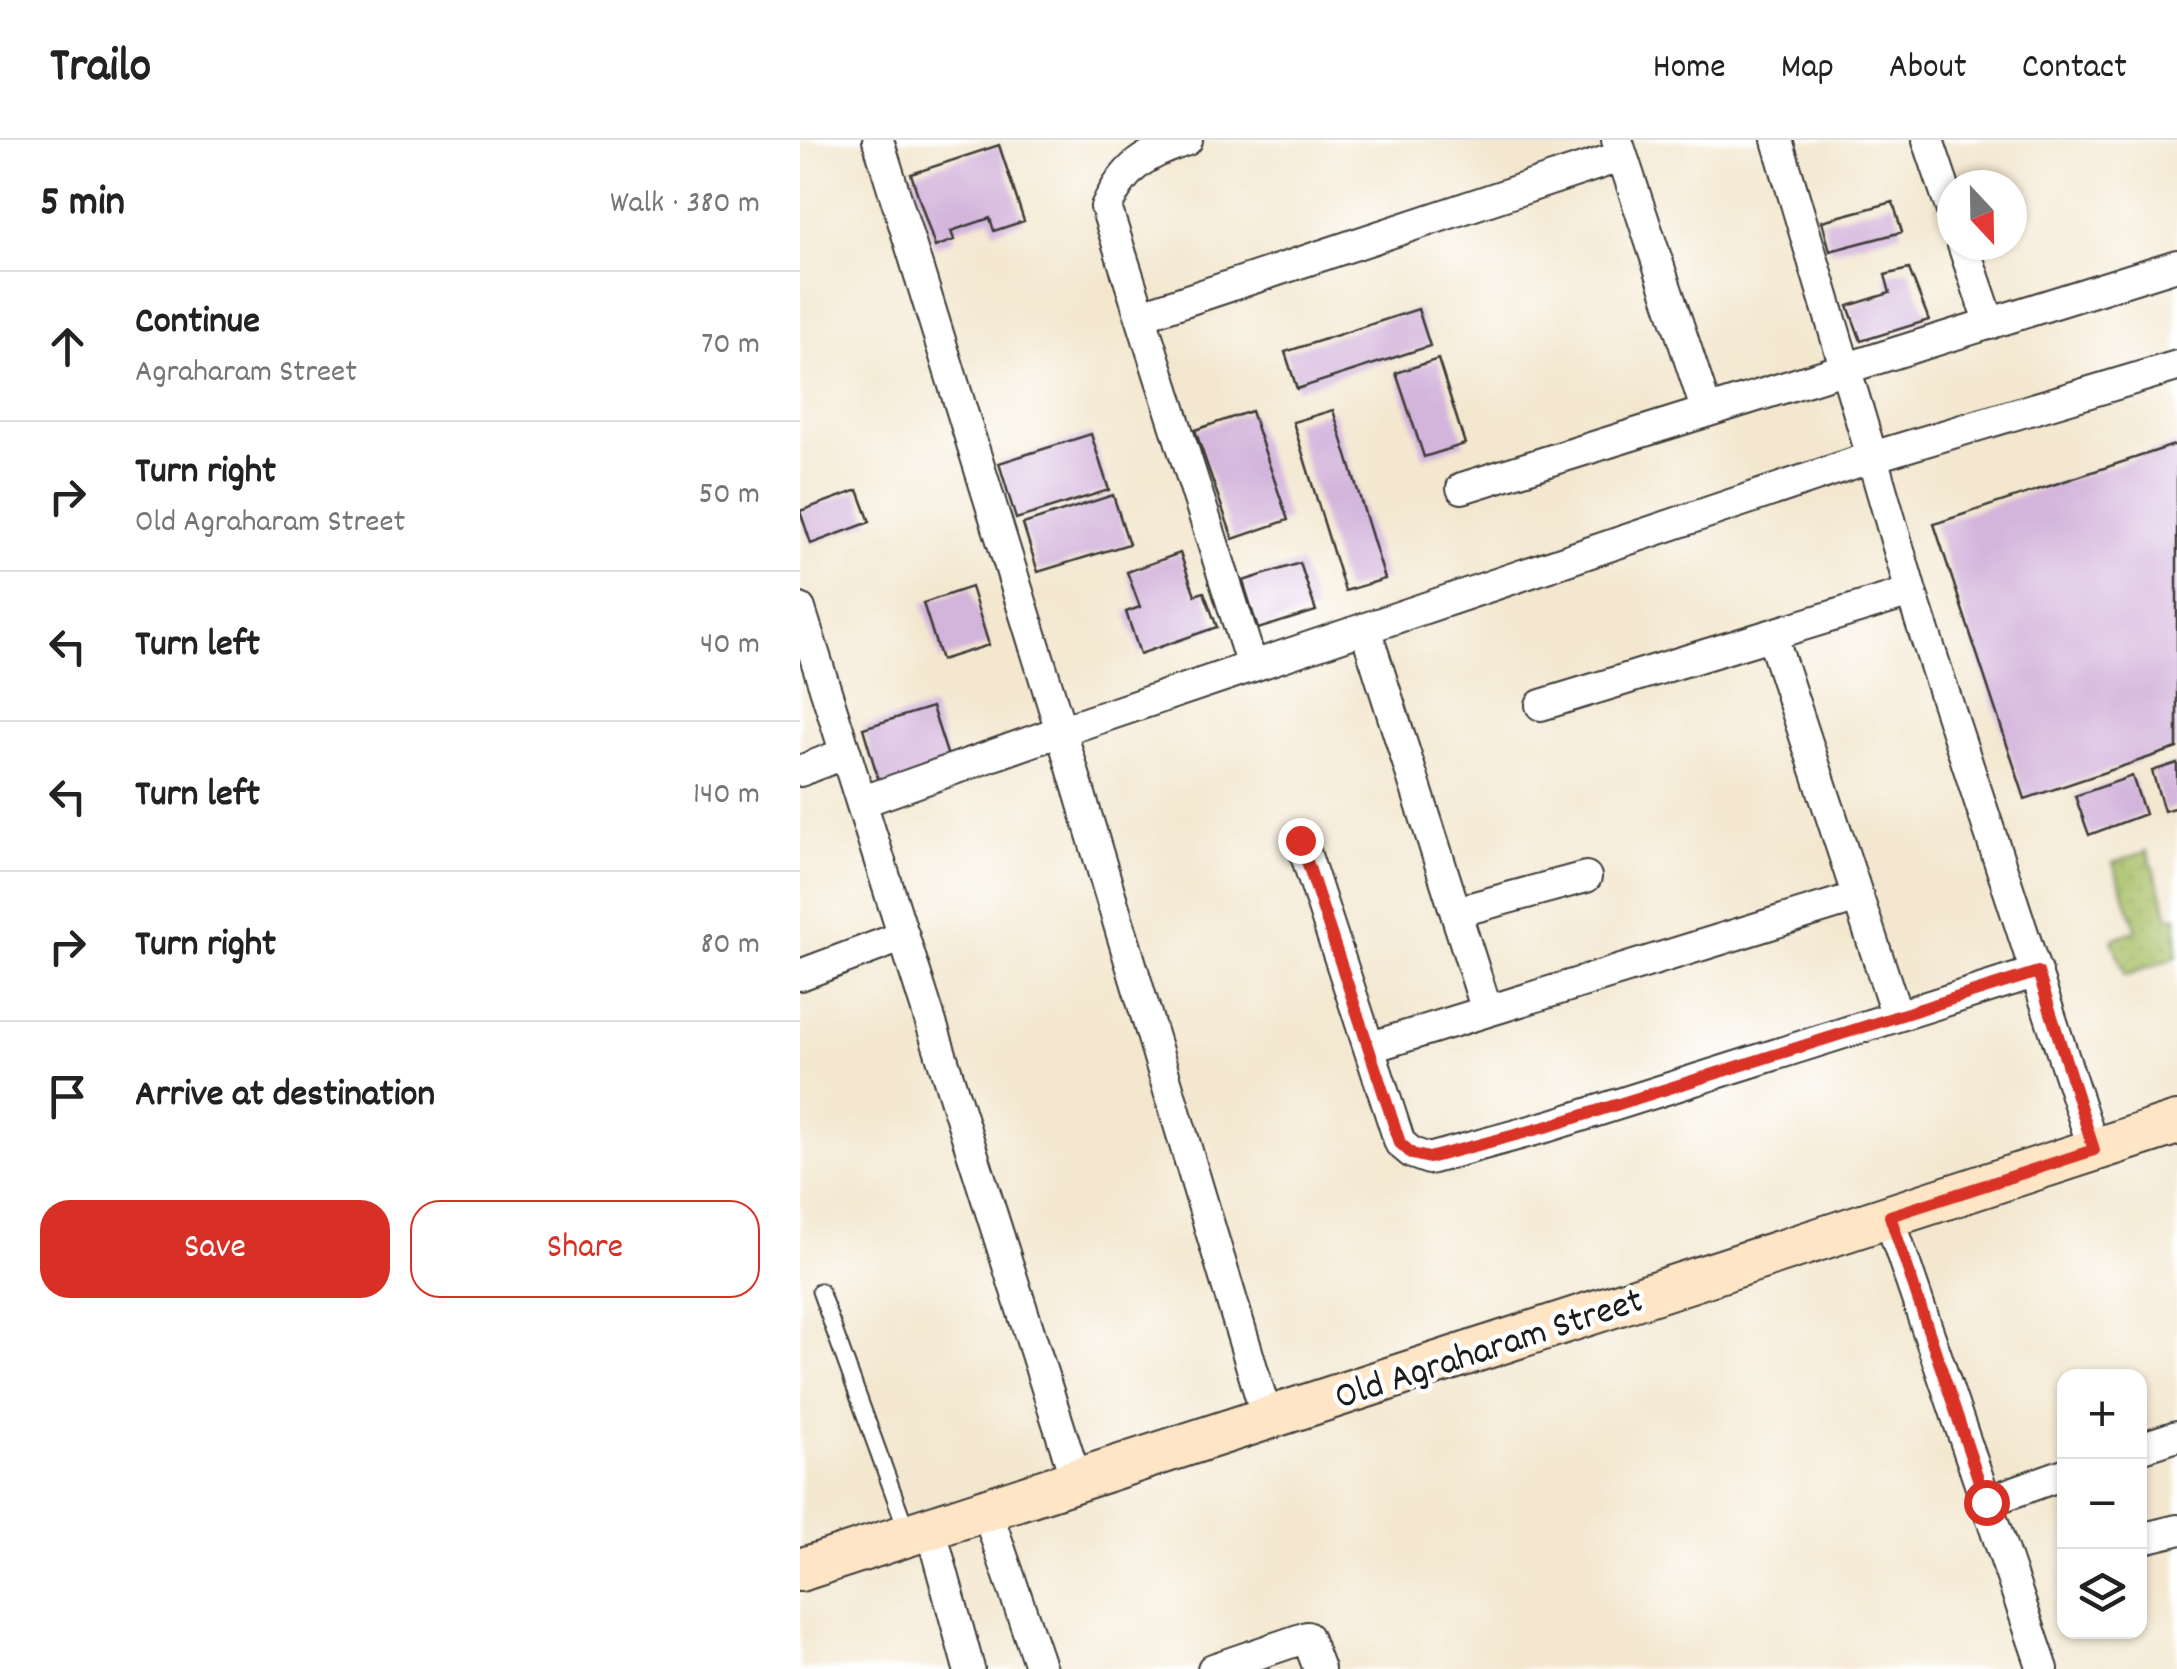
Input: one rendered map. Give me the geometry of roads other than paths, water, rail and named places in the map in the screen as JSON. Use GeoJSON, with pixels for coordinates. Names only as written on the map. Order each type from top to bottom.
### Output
{"type":"FeatureCollection","features":[{"type":"Feature","properties":{"kind":"street"},"geometry":{"type":"LineString","coordinates":[[878,140],[1062,731],[1267,1418]]}},
{"type":"Feature","properties":{"kind":"street"},"geometry":{"type":"LineString","coordinates":[[1187,140],[1150,153],[1120,177],[1106,207],[1252,666]]}},
{"type":"Feature","properties":{"kind":"street"},"geometry":{"type":"LineString","coordinates":[[1777,140],[1911,592],[2094,1150]]}},
{"type":"Feature","properties":{"kind":"street"},"geometry":{"type":"LineString","coordinates":[[1928,140],[1938,170]]}},
{"type":"Feature","properties":{"kind":"street"},"geometry":{"type":"LineString","coordinates":[[1142,315],[1619,148],[1706,409]]}},
{"type":"Feature","properties":{"kind":"street"},"geometry":{"type":"LineString","coordinates":[[1968,260],[1990,324]]}},
{"type":"Feature","properties":{"kind":"street"},"geometry":{"type":"LineString","coordinates":[[1462,488],[2177,265]]}},
{"type":"Feature","properties":{"kind":"street"},"geometry":{"type":"LineString","coordinates":[[862,802],[1872,457],[2177,366]]}},
{"type":"Feature","properties":{"kind":"street"},"geometry":{"type":"LineString","coordinates":[[1541,704],[1911,592]]}},
{"type":"Feature","properties":{"kind":"street"},"geometry":{"type":"LineString","coordinates":[[800,609],[809,668],[846,753],[1076,1480]]}},
{"type":"Feature","properties":{"kind":"street"},"geometry":{"type":"LineString","coordinates":[[1366,628],[1487,1011]]}},
{"type":"Feature","properties":{"kind":"street"},"geometry":{"type":"LineString","coordinates":[[1772,636],[1897,1016]]}},
{"type":"Feature","properties":{"kind":"street"},"geometry":{"type":"LineString","coordinates":[[800,771],[846,753]]}},
{"type":"Feature","properties":{"kind":"street"},"geometry":{"type":"LineString","coordinates":[[1300,840],[1400,1143],[1412,1154],[1429,1158],[1549,1126],[2038,972]]}},
{"type":"Feature","properties":{"kind":"street"},"geometry":{"type":"LineString","coordinates":[[1456,912],[1586,877]]}},
{"type":"Feature","properties":{"kind":"street"},"geometry":{"type":"LineString","coordinates":[[1371,1047],[1858,897]]}},
{"type":"Feature","properties":{"kind":"street"},"geometry":{"type":"LineString","coordinates":[[800,974],[904,936]]}},
{"type":"Feature","properties":{"kind":"street","name":"Old Agraharam Street"},"geometry":{"type":"LineString","coordinates":[[800,1570],[2177,1124]]}},
{"type":"Feature","properties":{"kind":"street"},"geometry":{"type":"LineString","coordinates":[[1890,1216],[2042,1669]]}},
{"type":"Feature","properties":{"kind":"street"},"geometry":{"type":"LineString","coordinates":[[2147,1446],[2177,1436]]}},
{"type":"Feature","properties":{"kind":"street"},"geometry":{"type":"LineString","coordinates":[[1986,1502],[2057,1477]]}},
{"type":"Feature","properties":{"kind":"street"},"geometry":{"type":"LineString","coordinates":[[986,1509],[1042,1669]]}},
{"type":"Feature","properties":{"kind":"street"},"geometry":{"type":"LineString","coordinates":[[2147,1537],[2177,1530]]}},
{"type":"Feature","properties":{"kind":"street"},"geometry":{"type":"LineString","coordinates":[[919,1531],[969,1669]]}},
{"type":"Feature","properties":{"kind":"street"},"geometry":{"type":"LineString","coordinates":[[1213,1669],[1307,1637],[1319,1669]]}},
{"type":"Feature","properties":{"kind":"lane"},"geometry":{"type":"LineString","coordinates":[[820,1292],[919,1531]]}}]}
